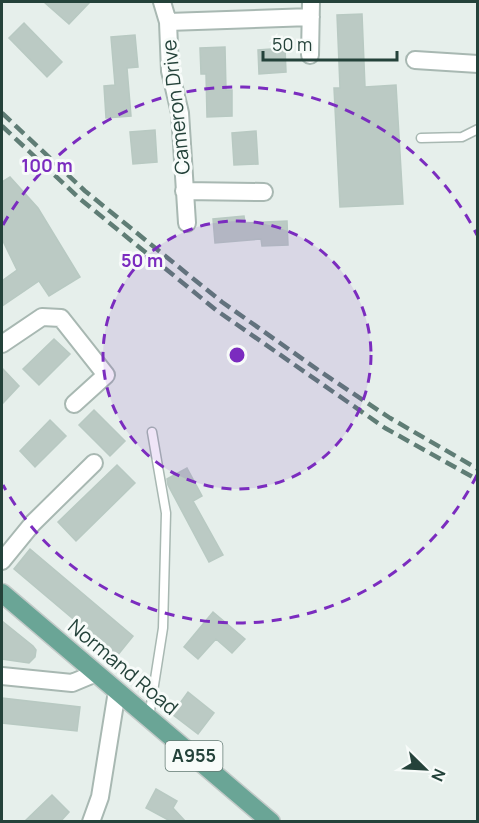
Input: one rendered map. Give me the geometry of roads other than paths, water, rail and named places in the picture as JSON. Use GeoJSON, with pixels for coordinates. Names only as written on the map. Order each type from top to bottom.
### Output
{"type":"FeatureCollection","features":[{"type":"Feature","properties":{"kind":"main road","name":"Normand Road"},"geometry":{"type":"LineString","coordinates":[[2,593],[271,822]]}},
{"type":"Feature","properties":{"kind":"street","name":"Cameron Drive"},"geometry":{"type":"LineString","coordinates":[[162,2],[168,22],[170,71],[180,113],[187,223]]}},
{"type":"Feature","properties":{"kind":"street","name":"Cameron Drive"},"geometry":{"type":"LineString","coordinates":[[168,22],[311,9],[310,55]]}},
{"type":"Feature","properties":{"kind":"street"},"geometry":{"type":"LineString","coordinates":[[415,60],[477,64]]}},
{"type":"Feature","properties":{"kind":"street","name":"Cameron Drive"},"geometry":{"type":"LineString","coordinates":[[184,191],[264,192]]}},
{"type":"Feature","properties":{"kind":"street"},"geometry":{"type":"LineString","coordinates":[[2,344],[42,317],[61,318],[106,375],[74,404]]}},
{"type":"Feature","properties":{"kind":"street"},"geometry":{"type":"LineString","coordinates":[[2,561],[33,523],[94,463]]}},
{"type":"Feature","properties":{"kind":"street"},"geometry":{"type":"LineString","coordinates":[[2,676],[72,683],[96,673]]}},
{"type":"Feature","properties":{"kind":"street"},"geometry":{"type":"LineString","coordinates":[[91,822],[100,797],[117,691]]}},
{"type":"Feature","properties":{"kind":"lane"},"geometry":{"type":"LineString","coordinates":[[421,138],[462,137],[477,129]]}},
{"type":"Feature","properties":{"kind":"lane"},"geometry":{"type":"LineString","coordinates":[[149,718],[163,628],[166,513],[152,432]]}},
{"type":"Feature","properties":{"kind":"railway"},"geometry":{"type":"LineString","coordinates":[[2,113],[85,191],[222,302],[390,418],[478,469]]}},
{"type":"Feature","properties":{"kind":"railway"},"geometry":{"type":"LineString","coordinates":[[2,126],[79,198],[216,310],[385,428],[478,480]]}}]}
